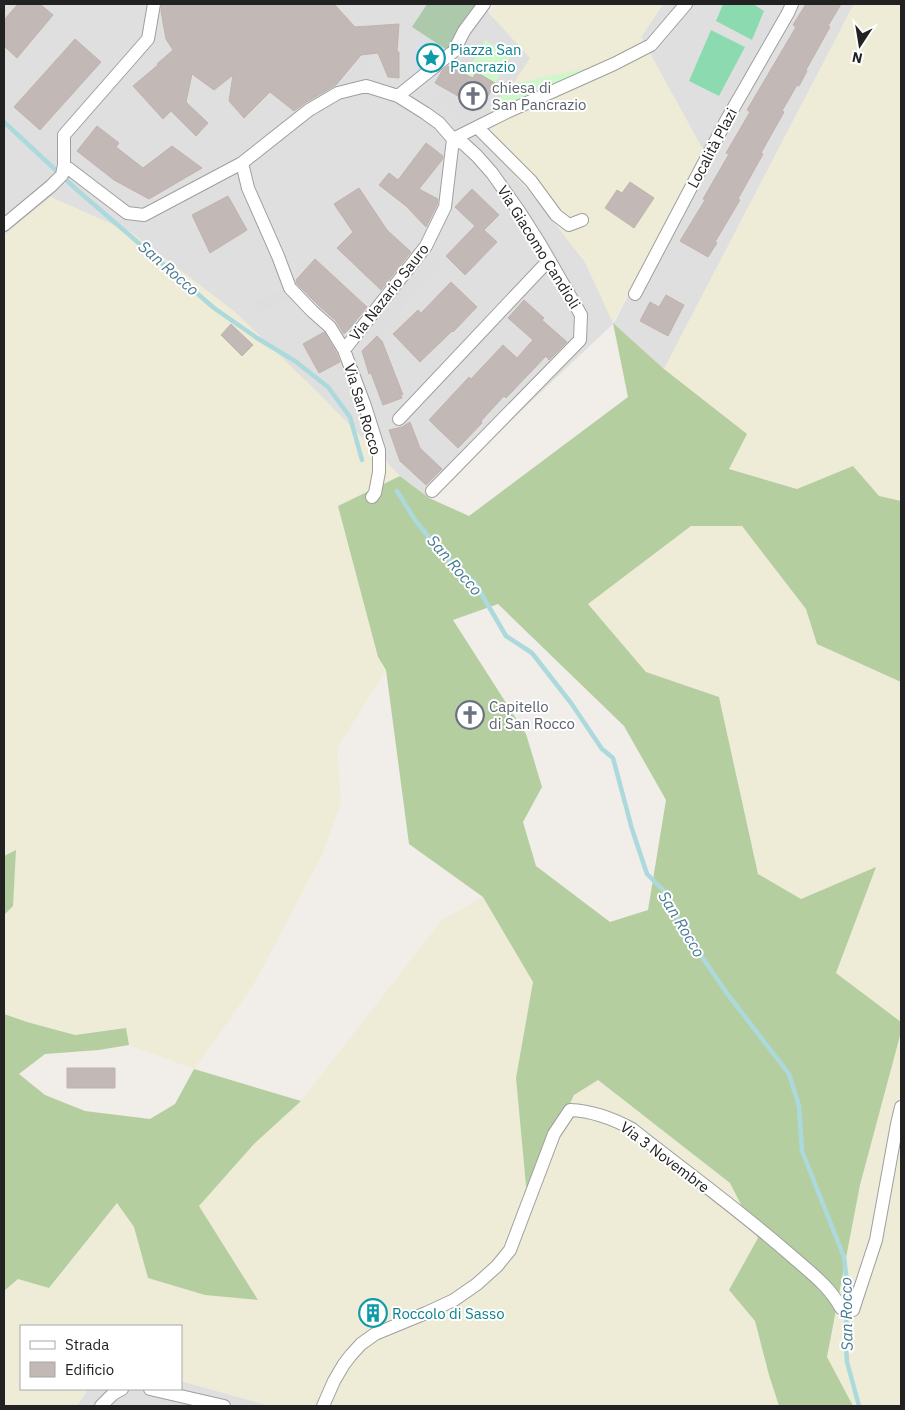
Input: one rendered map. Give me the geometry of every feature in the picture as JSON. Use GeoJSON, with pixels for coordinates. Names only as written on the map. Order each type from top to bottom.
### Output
{"type":"FeatureCollection","features":[{"type":"Feature","properties":{"kind":"street"},"geometry":{"type":"LineString","coordinates":[[4,225],[52,186],[63,170],[64,135],[148,40],[154,4]]}},
{"type":"Feature","properties":{"kind":"street"},"geometry":{"type":"LineString","coordinates":[[398,96],[454,51],[464,31],[484,4]]}},
{"type":"Feature","properties":{"kind":"street"},"geometry":{"type":"LineString","coordinates":[[63,170],[127,213],[144,215],[242,163],[309,110],[338,93],[366,86],[398,96],[425,113],[453,139],[509,110],[614,64],[651,44],[686,4]]}},
{"type":"Feature","properties":{"kind":"street","name":"Località Plazi"},"geometry":{"type":"LineString","coordinates":[[635,294],[726,121],[792,4]]}},
{"type":"Feature","properties":{"kind":"street"},"geometry":{"type":"LineString","coordinates":[[477,127],[531,181],[556,215],[569,225],[582,220]]}},
{"type":"Feature","properties":{"kind":"street","name":"Via Giacomo Candioli"},"geometry":{"type":"LineString","coordinates":[[432,491],[580,340],[581,315],[519,212],[492,173],[477,156],[464,144],[453,139]]}},
{"type":"Feature","properties":{"kind":"street","name":"Via Nazario Sauro"},"geometry":{"type":"LineString","coordinates":[[242,163],[248,188],[290,288],[330,327],[344,350],[426,246],[445,207],[453,139]]}},
{"type":"Feature","properties":{"kind":"street"},"geometry":{"type":"LineString","coordinates":[[399,419],[549,260]]}},
{"type":"Feature","properties":{"kind":"street","name":"Via San Rocco"},"geometry":{"type":"LineString","coordinates":[[344,350],[379,450],[379,472],[375,493],[372,497]]}},
{"type":"Feature","properties":{"kind":"street","name":"Via 3 Novembre"},"geometry":{"type":"LineString","coordinates":[[323,1406],[344,1364],[361,1344],[375,1334],[454,1300],[478,1284],[497,1266],[510,1250],[554,1134],[570,1110],[585,1110],[612,1118],[632,1129],[775,1242],[825,1286],[845,1309],[853,1310],[876,1240],[901,1108]]}},
{"type":"Feature","properties":{"kind":"street"},"geometry":{"type":"LineString","coordinates":[[102,1406],[113,1394],[120,1390]]}},
{"type":"Feature","properties":{"kind":"street"},"geometry":{"type":"LineString","coordinates":[[154,1390],[224,1406]]}},
{"type":"Feature","properties":{"kind":"shaded area"},"geometry":{"type":"Polygon","coordinates":[[[4,4],[486,4],[489,13],[530,57],[544,209],[585,262],[614,323],[703,150],[641,37],[663,4],[854,4],[664,369],[613,324],[429,498],[400,476],[305,380],[51,197],[4,235],[4,4]]]}},
{"type":"Feature","properties":{"kind":"shaded area"},"geometry":{"type":"Polygon","coordinates":[[[496,4],[663,4],[641,37],[703,150],[613,323],[585,262],[544,209],[480,135],[530,58],[489,13],[496,4]]]}},
{"type":"Feature","properties":{"kind":"shaded area"},"geometry":{"type":"Polygon","coordinates":[[[854,4],[901,4],[901,501],[879,496],[852,466],[798,489],[728,468],[664,369],[854,4]]]}},
{"type":"Feature","properties":{"kind":"shaded area"},"geometry":{"type":"Polygon","coordinates":[[[767,16],[780,28],[730,114],[717,105],[767,16]]]}},
{"type":"Feature","properties":{"kind":"shaded area"},"geometry":{"type":"Polygon","coordinates":[[[476,35],[485,40],[465,75],[457,70],[476,35]]]}},
{"type":"Feature","properties":{"kind":"shaded area","name":"Piazza San Pancrazio"},"geometry":{"type":"Polygon","coordinates":[[[419,38],[449,55],[435,83],[410,68],[414,61],[411,51],[419,38]]]}},
{"type":"Feature","properties":{"kind":"shaded area"},"geometry":{"type":"Polygon","coordinates":[[[363,56],[372,63],[348,88],[340,85],[363,56]]]}},
{"type":"Feature","properties":{"kind":"shaded area"},"geometry":{"type":"Polygon","coordinates":[[[439,90],[472,114],[464,123],[433,99],[439,90]]]}},
{"type":"Feature","properties":{"kind":"shaded area"},"geometry":{"type":"Polygon","coordinates":[[[473,139],[530,210],[592,309],[581,315],[519,211],[466,146],[473,139]]]}},
{"type":"Feature","properties":{"kind":"shaded area"},"geometry":{"type":"Polygon","coordinates":[[[50,146],[58,162],[58,171],[46,158],[50,146]]]}},
{"type":"Feature","properties":{"kind":"shaded area"},"geometry":{"type":"Polygon","coordinates":[[[51,197],[132,233],[235,312],[400,476],[338,506],[378,657],[386,670],[337,748],[341,802],[322,855],[255,982],[194,1069],[129,1045],[126,1028],[75,1035],[4,1014],[4,915],[13,906],[16,850],[4,856],[4,235],[51,197]]]}},
{"type":"Feature","properties":{"kind":"shaded area"},"geometry":{"type":"Polygon","coordinates":[[[426,246],[441,264],[389,325],[373,340],[363,327],[426,246]]]}},
{"type":"Feature","properties":{"kind":"shaded area"},"geometry":{"type":"Polygon","coordinates":[[[282,290],[289,298],[261,312],[252,304],[282,290]]]}},
{"type":"Feature","properties":{"kind":"shaded area"},"geometry":{"type":"Polygon","coordinates":[[[691,526],[742,526],[806,609],[817,644],[901,682],[901,1022],[836,973],[875,868],[801,899],[758,874],[719,697],[646,672],[588,604],[691,526]]]}},
{"type":"Feature","properties":{"kind":"shaded area"},"geometry":{"type":"Polygon","coordinates":[[[483,897],[533,982],[516,1078],[527,1195],[574,1095],[597,1080],[730,1183],[758,1238],[730,1290],[755,1321],[779,1406],[270,1406],[182,1381],[182,1325],[20,1325],[20,1390],[87,1390],[77,1406],[4,1406],[4,1291],[18,1279],[50,1288],[117,1203],[134,1227],[148,1278],[258,1300],[199,1206],[254,1144],[301,1101],[442,920],[483,897]]]}},
{"type":"Feature","properties":{"kind":"shaded area"},"geometry":{"type":"Polygon","coordinates":[[[901,1032],[901,1406],[853,1406],[827,1357],[860,1185],[901,1032]]]}},
{"type":"Feature","properties":{"kind":"shaded area"},"geometry":{"type":"Polygon","coordinates":[[[182,1381],[270,1406],[77,1406],[87,1390],[182,1390],[182,1381]]]}},
{"type":"Feature","properties":{"kind":"green space"},"geometry":{"type":"Polygon","coordinates":[[[427,4],[478,4],[447,50],[412,27],[427,4]]]}},
{"type":"Feature","properties":{"kind":"green space"},"geometry":{"type":"Polygon","coordinates":[[[723,4],[753,4],[764,11],[752,40],[716,21],[723,4]]]}},
{"type":"Feature","properties":{"kind":"green space"},"geometry":{"type":"Polygon","coordinates":[[[711,30],[745,47],[719,96],[689,81],[711,30]]]}},
{"type":"Feature","properties":{"kind":"green space"},"geometry":{"type":"Polygon","coordinates":[[[485,40],[511,56],[495,83],[476,72],[472,78],[465,75],[485,40]]]}},
{"type":"Feature","properties":{"kind":"green space"},"geometry":{"type":"Polygon","coordinates":[[[593,67],[487,116],[508,85],[593,67]]]}},
{"type":"Feature","properties":{"kind":"green space"},"geometry":{"type":"Polygon","coordinates":[[[613,323],[664,369],[747,434],[729,469],[797,489],[853,466],[879,496],[901,501],[901,682],[817,644],[806,609],[742,526],[691,526],[588,604],[646,672],[719,697],[758,874],[801,899],[876,867],[836,973],[901,1022],[901,1032],[860,1185],[827,1357],[853,1406],[779,1406],[755,1321],[729,1290],[758,1238],[730,1183],[598,1080],[574,1095],[527,1196],[516,1078],[533,982],[483,897],[409,844],[386,670],[378,657],[338,506],[400,476],[429,498],[469,516],[628,397],[613,323]],[[498,604],[453,620],[526,734],[542,787],[523,822],[536,866],[610,922],[648,910],[666,800],[624,726],[498,604]]]}},
{"type":"Feature","properties":{"kind":"green space"},"geometry":{"type":"Polygon","coordinates":[[[16,850],[13,906],[4,915],[4,856],[16,850]]]}},
{"type":"Feature","properties":{"kind":"green space"},"geometry":{"type":"Polygon","coordinates":[[[4,1014],[75,1035],[126,1028],[129,1045],[99,1050],[45,1054],[19,1074],[45,1095],[85,1111],[150,1119],[175,1104],[194,1069],[301,1101],[254,1144],[199,1206],[258,1300],[205,1295],[148,1278],[134,1227],[117,1203],[49,1288],[18,1279],[4,1291],[4,1014]]]}},
{"type":"Feature","properties":{"kind":"building"},"geometry":{"type":"Polygon","coordinates":[[[18,4],[40,4],[53,15],[17,58],[4,46],[4,20],[18,4]]]}},
{"type":"Feature","properties":{"kind":"building"},"geometry":{"type":"Polygon","coordinates":[[[162,4],[334,4],[355,27],[399,24],[397,52],[399,52],[399,78],[388,77],[378,53],[361,55],[336,85],[294,111],[270,92],[244,118],[229,101],[233,75],[214,90],[192,74],[186,102],[208,123],[196,136],[171,111],[163,119],[133,86],[173,50],[166,39],[161,11],[162,4]]]}},
{"type":"Feature","properties":{"kind":"building"},"geometry":{"type":"Polygon","coordinates":[[[806,4],[841,4],[828,26],[830,27],[799,86],[797,85],[782,111],[784,112],[761,153],[763,154],[738,199],[740,200],[708,257],[680,241],[705,200],[703,199],[729,154],[726,153],[750,112],[747,110],[796,27],[793,25],[806,4]]]}},
{"type":"Feature","properties":{"kind":"building"},"geometry":{"type":"Polygon","coordinates":[[[75,39],[101,62],[40,130],[14,107],[75,39]]]}},
{"type":"Feature","properties":{"kind":"building","name":"chiesa di San Pancrazio"},"geometry":{"type":"Polygon","coordinates":[[[448,66],[473,78],[476,72],[495,83],[481,109],[435,83],[442,71],[448,66]]]}},
{"type":"Feature","properties":{"kind":"building"},"geometry":{"type":"Polygon","coordinates":[[[97,126],[119,143],[116,147],[143,168],[172,146],[202,168],[149,199],[114,180],[77,151],[97,126]]]}},
{"type":"Feature","properties":{"kind":"building"},"geometry":{"type":"Polygon","coordinates":[[[426,143],[443,156],[442,160],[419,189],[438,199],[426,227],[406,206],[379,185],[389,173],[398,180],[426,143]]]}},
{"type":"Feature","properties":{"kind":"building"},"geometry":{"type":"Polygon","coordinates":[[[630,182],[654,198],[634,228],[605,208],[617,190],[622,193],[630,182]]]}},
{"type":"Feature","properties":{"kind":"building"},"geometry":{"type":"Polygon","coordinates":[[[359,188],[387,230],[411,252],[381,290],[337,248],[353,232],[334,204],[359,188]]]}},
{"type":"Feature","properties":{"kind":"building"},"geometry":{"type":"Polygon","coordinates":[[[472,189],[499,215],[484,230],[497,242],[465,275],[446,256],[475,226],[455,207],[472,189]]]}},
{"type":"Feature","properties":{"kind":"building"},"geometry":{"type":"Polygon","coordinates":[[[228,196],[247,230],[210,253],[192,215],[228,196]]]}},
{"type":"Feature","properties":{"kind":"building"},"geometry":{"type":"Polygon","coordinates":[[[315,259],[367,307],[344,334],[336,321],[297,284],[296,280],[315,259]]]}},
{"type":"Feature","properties":{"kind":"building"},"geometry":{"type":"Polygon","coordinates":[[[451,282],[477,307],[420,362],[393,334],[418,310],[421,313],[451,282]]]}},
{"type":"Feature","properties":{"kind":"building"},"geometry":{"type":"Polygon","coordinates":[[[666,295],[684,305],[668,336],[640,321],[650,302],[659,307],[666,295]]]}},
{"type":"Feature","properties":{"kind":"building"},"geometry":{"type":"Polygon","coordinates":[[[524,300],[544,318],[542,320],[567,342],[549,360],[546,356],[506,398],[504,396],[458,448],[429,420],[469,377],[471,379],[503,345],[517,358],[533,340],[508,318],[524,300]]]}},
{"type":"Feature","properties":{"kind":"building"},"geometry":{"type":"Polygon","coordinates":[[[231,324],[253,345],[242,356],[221,335],[231,324]]]}},
{"type":"Feature","properties":{"kind":"building"},"geometry":{"type":"Polygon","coordinates":[[[324,332],[340,362],[319,373],[303,344],[324,332]]]}},
{"type":"Feature","properties":{"kind":"building"},"geometry":{"type":"Polygon","coordinates":[[[377,336],[382,341],[403,395],[400,392],[402,398],[383,405],[371,373],[369,374],[362,351],[377,336]]]}},
{"type":"Feature","properties":{"kind":"building"},"geometry":{"type":"Polygon","coordinates":[[[410,422],[420,448],[442,469],[426,485],[400,461],[389,430],[402,427],[410,422]]]}},
{"type":"Feature","properties":{"kind":"building"},"geometry":{"type":"Polygon","coordinates":[[[67,1068],[115,1068],[115,1088],[67,1088],[67,1068]]]}},
{"type":"Feature","properties":{"kind":"building","name":"Roccolo di Sasso"},"geometry":{"type":"Polygon","coordinates":[[[375,1305],[382,1314],[372,1321],[365,1312],[375,1305]]]}},
{"type":"Feature","properties":{"kind":"waterway","name":"San Rocco"},"geometry":{"type":"LineString","coordinates":[[4,122],[76,189],[214,308],[257,338],[295,361],[328,387],[350,417],[362,460]]}},
{"type":"Feature","properties":{"kind":"waterway","name":"San Rocco"},"geometry":{"type":"LineString","coordinates":[[397,491],[415,520],[439,550],[475,583],[506,636],[532,653],[571,703],[602,749],[613,758],[632,829],[647,874],[663,890],[683,929],[726,992],[789,1074],[799,1106],[802,1151],[844,1257],[849,1300],[845,1331],[847,1362],[859,1406]]}},
{"type":"Feature","properties":{"kind":"place","name":"Piazza San Pancrazio"},"geometry":{"type":"Point","coordinates":[431,58]}},
{"type":"Feature","properties":{"kind":"place","name":"chiesa di San Pancrazio"},"geometry":{"type":"Point","coordinates":[473,96]}},
{"type":"Feature","properties":{"kind":"place","name":"Capitello di San Rocco"},"geometry":{"type":"Point","coordinates":[470,715]}},
{"type":"Feature","properties":{"kind":"place","name":"Roccolo di Sasso"},"geometry":{"type":"Point","coordinates":[373,1313]}}]}
